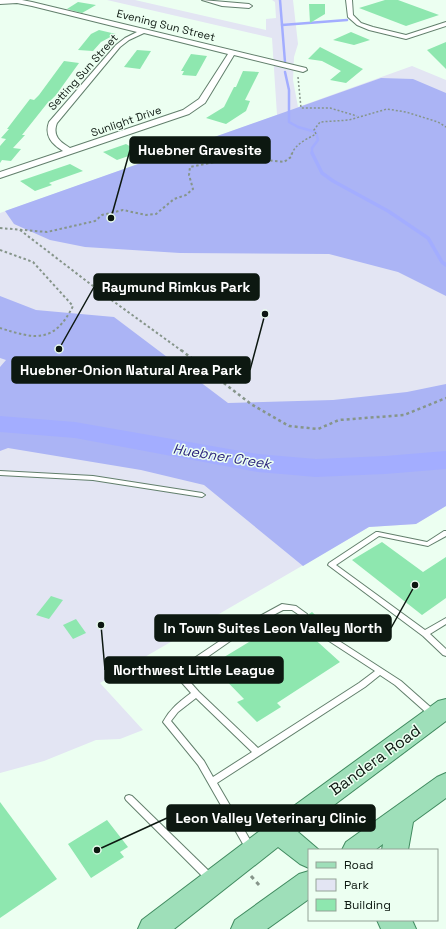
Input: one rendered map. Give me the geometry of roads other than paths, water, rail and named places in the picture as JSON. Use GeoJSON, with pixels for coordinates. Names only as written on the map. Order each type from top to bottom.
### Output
{"type":"FeatureCollection","features":[{"type":"Feature","properties":{"kind":"main road","name":"Bandera Road"},"geometry":{"type":"LineString","coordinates":[[152,929],[213,882],[251,864],[278,832],[441,712]]}},
{"type":"Feature","properties":{"kind":"main road"},"geometry":{"type":"LineString","coordinates":[[356,849],[446,784]]}},
{"type":"Feature","properties":{"kind":"main road"},"geometry":{"type":"LineString","coordinates":[[395,849],[402,815]]}},
{"type":"Feature","properties":{"kind":"main road"},"geometry":{"type":"LineString","coordinates":[[278,832],[308,855]]}},
{"type":"Feature","properties":{"kind":"main road"},"geometry":{"type":"LineString","coordinates":[[245,929],[308,884]]}},
{"type":"Feature","properties":{"kind":"main road"},"geometry":{"type":"LineString","coordinates":[[392,921],[402,929]]}},
{"type":"Feature","properties":{"kind":"street"},"geometry":{"type":"LineString","coordinates":[[205,0],[222,4],[249,6]]}},
{"type":"Feature","properties":{"kind":"street"},"geometry":{"type":"LineString","coordinates":[[349,0],[350,16],[359,24],[372,29],[406,37],[446,24]]}},
{"type":"Feature","properties":{"kind":"street","name":"Evening Sun Street"},"geometry":{"type":"LineString","coordinates":[[0,2],[17,1],[32,4],[300,69]]}},
{"type":"Feature","properties":{"kind":"street","name":"Setting Sun Street"},"geometry":{"type":"LineString","coordinates":[[70,152],[59,145],[52,137],[50,131],[53,122],[118,46],[127,39],[144,31]]}},
{"type":"Feature","properties":{"kind":"street","name":"Sunlight Drive"},"geometry":{"type":"LineString","coordinates":[[0,175],[179,115],[202,101],[233,52]]}},
{"type":"Feature","properties":{"kind":"lane"},"geometry":{"type":"LineString","coordinates":[[0,473],[93,478],[202,495]]}},
{"type":"Feature","properties":{"kind":"lane"},"geometry":{"type":"LineString","coordinates":[[446,533],[428,544],[378,534],[331,565],[425,634],[446,653]]}},
{"type":"Feature","properties":{"kind":"lane"},"geometry":{"type":"LineString","coordinates":[[258,753],[196,694],[178,673],[247,626],[282,607],[294,608],[305,616]]}},
{"type":"Feature","properties":{"kind":"lane"},"geometry":{"type":"LineString","coordinates":[[425,634],[446,621]]}},
{"type":"Feature","properties":{"kind":"lane"},"geometry":{"type":"LineString","coordinates":[[318,628],[331,639],[441,712]]}},
{"type":"Feature","properties":{"kind":"lane"},"geometry":{"type":"LineString","coordinates":[[212,782],[362,685],[380,671]]}},
{"type":"Feature","properties":{"kind":"lane"},"geometry":{"type":"LineString","coordinates":[[196,694],[170,715],[167,722],[201,763],[212,782],[251,864]]}},
{"type":"Feature","properties":{"kind":"lane"},"geometry":{"type":"LineString","coordinates":[[129,798],[213,882]]}},
{"type":"Feature","properties":{"kind":"waterway"},"geometry":{"type":"LineString","coordinates":[[280,0],[282,25]]}},
{"type":"Feature","properties":{"kind":"waterway"},"geometry":{"type":"LineString","coordinates":[[282,25],[347,20]]}},
{"type":"Feature","properties":{"kind":"waterway"},"geometry":{"type":"LineString","coordinates":[[282,25],[285,62]]}},
{"type":"Feature","properties":{"kind":"waterway"},"geometry":{"type":"LineString","coordinates":[[285,72],[289,90],[289,122],[298,127],[316,132],[318,140],[312,148],[312,153]]}},
{"type":"Feature","properties":{"kind":"waterway"},"geometry":{"type":"LineString","coordinates":[[312,153],[322,173],[333,181],[388,211],[428,238],[442,262],[446,265]]}},
{"type":"Feature","properties":{"kind":"waterway","name":"Huebner Creek"},"geometry":{"type":"LineString","coordinates":[[0,424],[75,430],[258,463],[316,468],[385,465],[446,460]]}},
{"type":"Feature","properties":{"kind":"place","name":"Huebner Gravesite"},"geometry":{"type":"Point","coordinates":[111,218]}},
{"type":"Feature","properties":{"kind":"place","name":"Huebner-Onion Natural Area Park"},"geometry":{"type":"Point","coordinates":[265,314]}},
{"type":"Feature","properties":{"kind":"place","name":"Raymund Rimkus Park"},"geometry":{"type":"Point","coordinates":[59,349]}},
{"type":"Feature","properties":{"kind":"place","name":"In Town Suites Leon Valley North"},"geometry":{"type":"Point","coordinates":[415,585]}},
{"type":"Feature","properties":{"kind":"place","name":"Northwest Little League"},"geometry":{"type":"Point","coordinates":[101,625]}},
{"type":"Feature","properties":{"kind":"place","name":"Leon Valley Veterinary Clinic"},"geometry":{"type":"Point","coordinates":[97,850]}}]}
